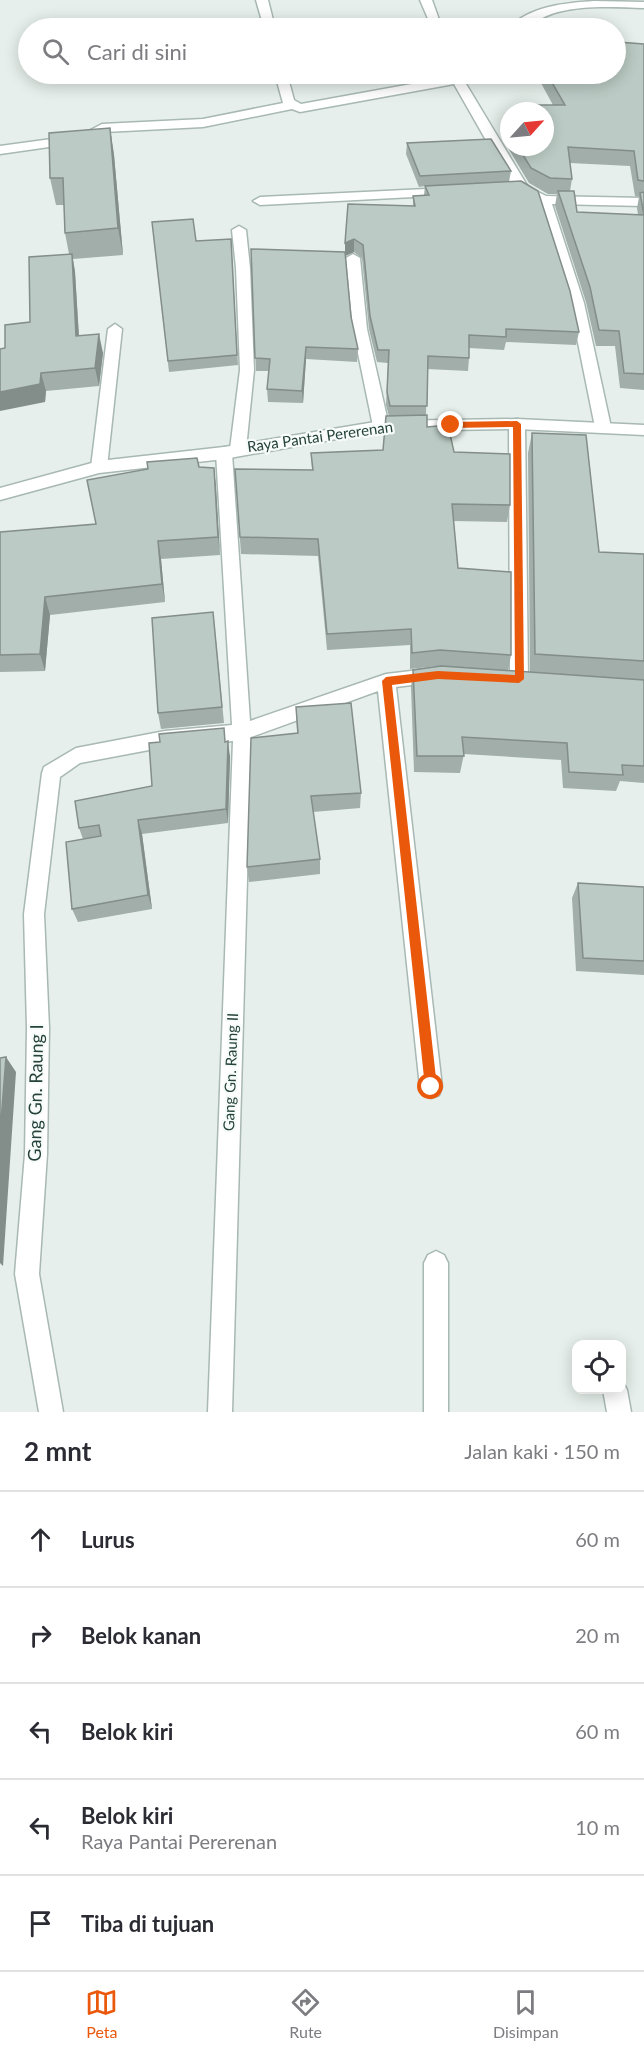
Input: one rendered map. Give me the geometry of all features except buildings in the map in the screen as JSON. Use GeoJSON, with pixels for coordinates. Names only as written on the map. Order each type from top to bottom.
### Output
{"type":"FeatureCollection","features":[{"type":"Feature","properties":{"kind":"street"},"geometry":{"type":"LineString","coordinates":[[262,0],[267,18]]}},
{"type":"Feature","properties":{"kind":"street"},"geometry":{"type":"LineString","coordinates":[[426,0],[433,18]]}},
{"type":"Feature","properties":{"kind":"street"},"geometry":{"type":"LineString","coordinates":[[528,18],[559,4],[606,1],[644,5]]}},
{"type":"Feature","properties":{"kind":"street"},"geometry":{"type":"LineString","coordinates":[[284,84],[288,100],[300,108],[418,84]]}},
{"type":"Feature","properties":{"kind":"street"},"geometry":{"type":"LineString","coordinates":[[462,84],[516,188],[544,200],[644,202]]}},
{"type":"Feature","properties":{"kind":"street"},"geometry":{"type":"LineString","coordinates":[[0,150],[84,138],[102,128],[203,123],[293,105]]}},
{"type":"Feature","properties":{"kind":"street"},"geometry":{"type":"LineString","coordinates":[[260,201],[462,191]]}},
{"type":"Feature","properties":{"kind":"street"},"geometry":{"type":"LineString","coordinates":[[544,200],[577,303],[603,427]]}},
{"type":"Feature","properties":{"kind":"street","name":"Gang Gn. Raung II"},"geometry":{"type":"LineString","coordinates":[[220,1412],[243,732],[231,451],[247,370],[243,268],[238,230]]}},
{"type":"Feature","properties":{"kind":"street"},"geometry":{"type":"LineString","coordinates":[[353,258],[360,329],[381,426]]}},
{"type":"Feature","properties":{"kind":"street"},"geometry":{"type":"LineString","coordinates":[[99,467],[115,329]]}},
{"type":"Feature","properties":{"kind":"street"},"geometry":{"type":"LineString","coordinates":[[517,424],[519,679]]}},
{"type":"Feature","properties":{"kind":"street","name":"Raya Pantai Pererenan"},"geometry":{"type":"LineString","coordinates":[[0,494],[99,467],[231,451],[381,426],[517,424],[644,429]]}},
{"type":"Feature","properties":{"kind":"street"},"geometry":{"type":"LineString","coordinates":[[243,732],[386,681],[409,677],[450,675]]}},
{"type":"Feature","properties":{"kind":"street"},"geometry":{"type":"LineString","coordinates":[[496,678],[542,681]]}},
{"type":"Feature","properties":{"kind":"street"},"geometry":{"type":"LineString","coordinates":[[386,681],[431,1087]]}},
{"type":"Feature","properties":{"kind":"street","name":"Gang Gn. Raung I"},"geometry":{"type":"LineString","coordinates":[[51,1412],[27,1274],[36,1143],[38,1028],[34,983],[34,914],[51,773],[76,756],[165,739],[243,732]]}},
{"type":"Feature","properties":{"kind":"street"},"geometry":{"type":"LineString","coordinates":[[436,1263],[436,1412]]}},
{"type":"Feature","properties":{"kind":"street"},"geometry":{"type":"LineString","coordinates":[[616,1394],[619,1412]]}},
{"type":"Feature","properties":{"kind":"route"},"geometry":{"type":"LineString","coordinates":[[431,1087],[386,681],[438,675],[519,679],[517,424],[451,425]]}}]}
